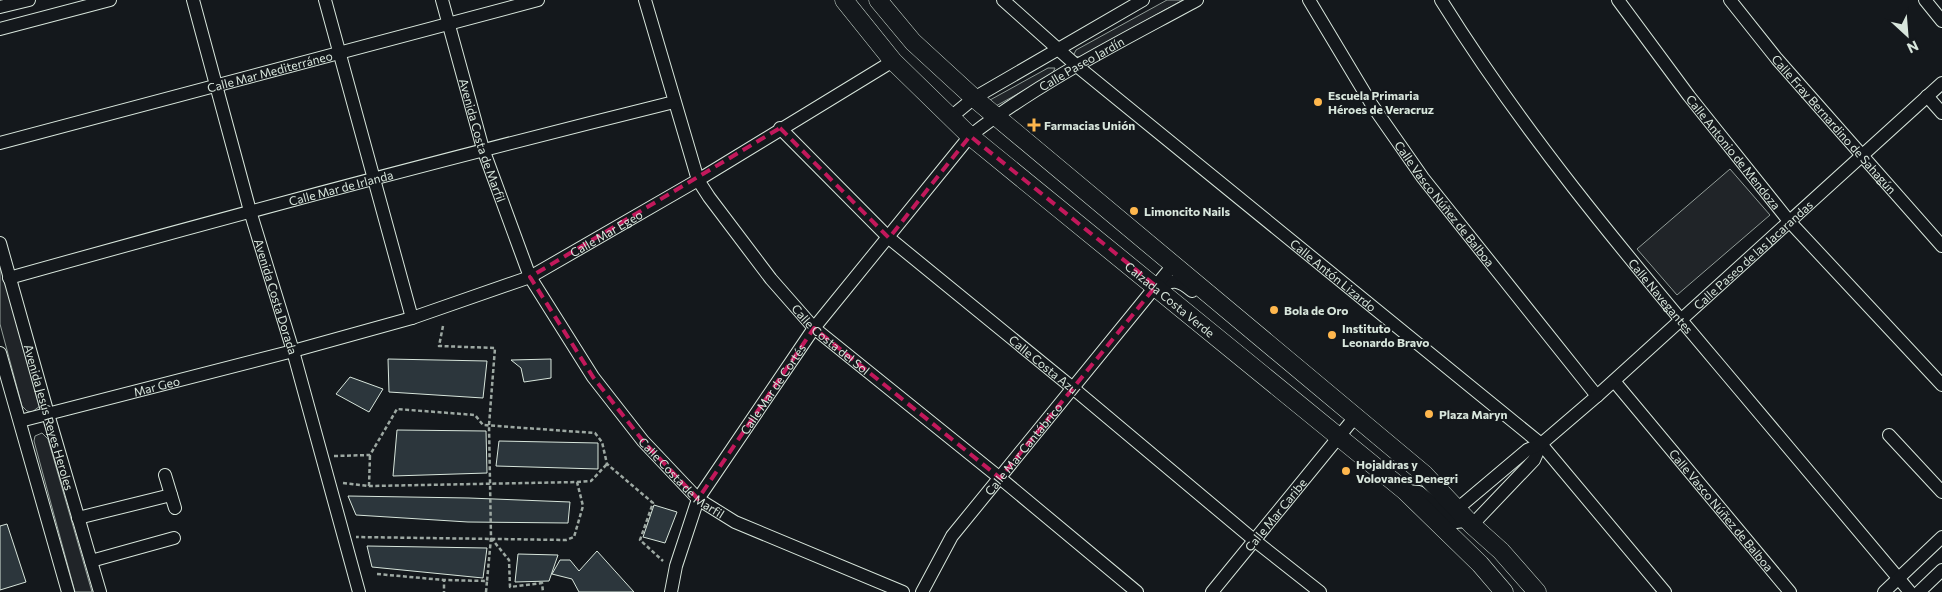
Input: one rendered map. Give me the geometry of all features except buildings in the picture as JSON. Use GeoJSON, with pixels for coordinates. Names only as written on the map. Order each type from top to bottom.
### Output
{"type":"FeatureCollection","features":[{"type":"Feature","properties":{"kind":"main road","name":"Calzada Costa Verde"},"geometry":{"type":"LineString","coordinates":[[844,0],[893,61],[970,136],[1405,491],[1474,558],[1504,592]]}},
{"type":"Feature","properties":{"kind":"main road"},"geometry":{"type":"LineString","coordinates":[[878,0],[913,42],[974,98],[1424,474],[1472,525],[1501,551],[1537,592]]}},
{"type":"Feature","properties":{"kind":"street"},"geometry":{"type":"LineString","coordinates":[[0,8],[29,0]]}},
{"type":"Feature","properties":{"kind":"street"},"geometry":{"type":"LineString","coordinates":[[0,29],[110,0]]}},
{"type":"Feature","properties":{"kind":"street","name":"Avenida Costa Dorada"},"geometry":{"type":"LineString","coordinates":[[193,0],[250,211],[293,351],[359,592]]}},
{"type":"Feature","properties":{"kind":"street"},"geometry":{"type":"LineString","coordinates":[[325,0],[372,179],[412,318]]}},
{"type":"Feature","properties":{"kind":"street","name":"Avenida Costa de Marfil"},"geometry":{"type":"LineString","coordinates":[[442,0],[483,150],[530,278]]}},
{"type":"Feature","properties":{"kind":"street","name":"Calle Mar Mediterráneo"},"geometry":{"type":"LineString","coordinates":[[0,143],[538,0]]}},
{"type":"Feature","properties":{"kind":"street","name":"Calle Costa del Sol"},"geometry":{"type":"LineString","coordinates":[[645,0],[698,180],[771,279],[814,328],[1000,478],[1137,592]]}},
{"type":"Feature","properties":{"kind":"street","name":"Calle Antón Lizardo"},"geometry":{"type":"LineString","coordinates":[[1003,0],[1077,66],[1541,444],[1665,592]]}},
{"type":"Feature","properties":{"kind":"street","name":"Calle Paseo Jardín"},"geometry":{"type":"LineString","coordinates":[[951,117],[974,98],[1143,0]]}},
{"type":"Feature","properties":{"kind":"street","name":"Calle Paseo Jardín"},"geometry":{"type":"LineString","coordinates":[[970,136],[996,116],[1077,66],[1197,0]]}},
{"type":"Feature","properties":{"kind":"street","name":"Calle Vasco Núñez de Balboa"},"geometry":{"type":"LineString","coordinates":[[1309,0],[1372,105],[1423,178],[1596,396]]}},
{"type":"Feature","properties":{"kind":"street","name":"Calle Navegantes"},"geometry":{"type":"LineString","coordinates":[[1441,0],[1472,50],[1533,136],[1586,205],[1680,320],[1910,592]]}},
{"type":"Feature","properties":{"kind":"street","name":"Calle Antonio de Mendoza"},"geometry":{"type":"LineString","coordinates":[[1618,0],[1688,96],[1789,221],[1942,385]]}},
{"type":"Feature","properties":{"kind":"street","name":"Calle Fray Bernardino de Sahagún"},"geometry":{"type":"LineString","coordinates":[[1730,0],[1777,59],[1860,156],[1942,246]]}},
{"type":"Feature","properties":{"kind":"street"},"geometry":{"type":"LineString","coordinates":[[1925,0],[1942,21]]}},
{"type":"Feature","properties":{"kind":"street","name":"Calle Mar Egeo"},"geometry":{"type":"LineString","coordinates":[[293,351],[412,318],[530,278],[698,180],[780,128],[893,61]]}},
{"type":"Feature","properties":{"kind":"street","name":"Calle Paseo de las Jacarandas"},"geometry":{"type":"LineString","coordinates":[[1457,509],[1526,450],[1541,444],[1614,381],[1942,83]]}},
{"type":"Feature","properties":{"kind":"street"},"geometry":{"type":"LineString","coordinates":[[1927,96],[1942,113]]}},
{"type":"Feature","properties":{"kind":"street","name":"Calle Mar de Irlanda"},"geometry":{"type":"LineString","coordinates":[[9,278],[250,211],[674,102]]}},
{"type":"Feature","properties":{"kind":"street","name":"Calle Costa Azul"},"geometry":{"type":"LineString","coordinates":[[780,128],[889,238],[1074,389],[1254,540],[1320,592]]}},
{"type":"Feature","properties":{"kind":"street","name":"Calle Mar de Cortés"},"geometry":{"type":"LineString","coordinates":[[671,592],[676,566],[698,499],[814,328],[970,136]]}},
{"type":"Feature","properties":{"kind":"street","name":"Avenida Jesús Reyes Heroles"},"geometry":{"type":"LineString","coordinates":[[0,243],[100,592]]}},
{"type":"Feature","properties":{"kind":"street","name":"Calle Mar Cantábrico"},"geometry":{"type":"LineString","coordinates":[[922,592],[952,536],[1173,266]]}},
{"type":"Feature","properties":{"kind":"street","name":"Calle Costa de Marfil"},"geometry":{"type":"LineString","coordinates":[[530,278],[593,377],[642,441],[698,499],[735,522],[904,592]]}},
{"type":"Feature","properties":{"kind":"street"},"geometry":{"type":"LineString","coordinates":[[1156,286],[1173,281],[1181,282],[1226,319],[1237,319]]}},
{"type":"Feature","properties":{"kind":"street","name":"Mar Geo"},"geometry":{"type":"LineString","coordinates":[[20,421],[293,351]]}},
{"type":"Feature","properties":{"kind":"street"},"geometry":{"type":"LineString","coordinates":[[0,353],[68,592]]}},
{"type":"Feature","properties":{"kind":"street","name":"Calle Vasco Núñez de Balboa"},"geometry":{"type":"LineString","coordinates":[[1614,381],[1790,592]]}},
{"type":"Feature","properties":{"kind":"street","name":"Calle Mar Caribe"},"geometry":{"type":"LineString","coordinates":[[1212,592],[1355,417]]}},
{"type":"Feature","properties":{"kind":"street"},"geometry":{"type":"LineString","coordinates":[[1890,435],[1942,492]]}},
{"type":"Feature","properties":{"kind":"street","name":"Calle Paseo de las Jacarandas"},"geometry":{"type":"LineString","coordinates":[[1472,525],[1534,460],[1541,444]]}},
{"type":"Feature","properties":{"kind":"street"},"geometry":{"type":"LineString","coordinates":[[165,475],[175,508]]}},
{"type":"Feature","properties":{"kind":"street"},"geometry":{"type":"LineString","coordinates":[[1405,491],[1419,492],[1452,520],[1456,522],[1464,521],[1472,525]]}},
{"type":"Feature","properties":{"kind":"street"},"geometry":{"type":"LineString","coordinates":[[78,518],[171,495]]}},
{"type":"Feature","properties":{"kind":"street"},"geometry":{"type":"LineString","coordinates":[[1884,592],[1942,536]]}},
{"type":"Feature","properties":{"kind":"street"},"geometry":{"type":"LineString","coordinates":[[91,561],[174,538]]}},
{"type":"Feature","properties":{"kind":"street"},"geometry":{"type":"LineString","coordinates":[[1919,592],[1942,570]]}},
{"type":"Feature","properties":{"kind":"path"},"geometry":{"type":"LineString","coordinates":[[443,326],[439,346],[495,348],[489,425],[491,538],[486,592]]}},
{"type":"Feature","properties":{"kind":"path"},"geometry":{"type":"LineString","coordinates":[[369,486],[370,455],[397,409],[476,415],[483,425],[595,433],[602,442],[607,464],[653,503],[640,540],[663,561]]}},
{"type":"Feature","properties":{"kind":"path"},"geometry":{"type":"LineString","coordinates":[[331,456],[370,455]]}},
{"type":"Feature","properties":{"kind":"path"},"geometry":{"type":"LineString","coordinates":[[341,483],[369,486],[591,481],[607,464]]}},
{"type":"Feature","properties":{"kind":"path"},"geometry":{"type":"LineString","coordinates":[[343,536],[566,540],[574,537],[583,506],[577,482]]}},
{"type":"Feature","properties":{"kind":"path"},"geometry":{"type":"LineString","coordinates":[[491,538],[509,560],[510,587],[542,583],[543,592]]}},
{"type":"Feature","properties":{"kind":"path"},"geometry":{"type":"LineString","coordinates":[[377,574],[487,582]]}},
{"type":"Feature","properties":{"kind":"path"},"geometry":{"type":"LineString","coordinates":[[444,580],[444,592]]}},
{"type":"Feature","properties":{"kind":"highlighted area"},"geometry":{"type":"Polygon","coordinates":[[[780,128],[889,238],[970,136],[1156,286],[1000,478],[814,328],[698,499],[643,441],[593,377],[530,277],[780,128]]]}},
{"type":"Feature","properties":{"kind":"shaded area"},"geometry":{"type":"Polygon","coordinates":[[[1167,0],[1183,0],[1080,57],[1073,56],[1076,50],[1167,0]]]}},
{"type":"Feature","properties":{"kind":"shaded area"},"geometry":{"type":"Polygon","coordinates":[[[1048,68],[1055,68],[1052,75],[994,107],[990,100],[1048,68]]]}},
{"type":"Feature","properties":{"kind":"shaded area"},"geometry":{"type":"Polygon","coordinates":[[[1730,169],[1770,215],[1677,295],[1637,249],[1730,169]]]}},
{"type":"Feature","properties":{"kind":"shaded area"},"geometry":{"type":"Polygon","coordinates":[[[0,255],[40,406],[32,412],[27,411],[22,406],[0,324],[0,255]]]}},
{"type":"Feature","properties":{"kind":"shaded area"},"geometry":{"type":"Polygon","coordinates":[[[42,433],[48,439],[92,592],[75,592],[34,441],[35,436],[42,433]]]}},
{"type":"Feature","properties":{"kind":"place","name":"Escuela Primaria Héroes de Veracruz"},"geometry":{"type":"Point","coordinates":[1318,102]}},
{"type":"Feature","properties":{"kind":"place","name":"Farmacias Unión"},"geometry":{"type":"Point","coordinates":[1034,125]}},
{"type":"Feature","properties":{"kind":"place","name":"Limoncito Nails"},"geometry":{"type":"Point","coordinates":[1134,211]}},
{"type":"Feature","properties":{"kind":"place","name":"Bola de Oro"},"geometry":{"type":"Point","coordinates":[1274,310]}},
{"type":"Feature","properties":{"kind":"place","name":"Instituto Leonardo Bravo"},"geometry":{"type":"Point","coordinates":[1332,335]}},
{"type":"Feature","properties":{"kind":"place","name":"Plaza Maryn"},"geometry":{"type":"Point","coordinates":[1429,414]}},
{"type":"Feature","properties":{"kind":"place","name":"Hojaldras y Volovanes Denegri"},"geometry":{"type":"Point","coordinates":[1346,471]}}]}
